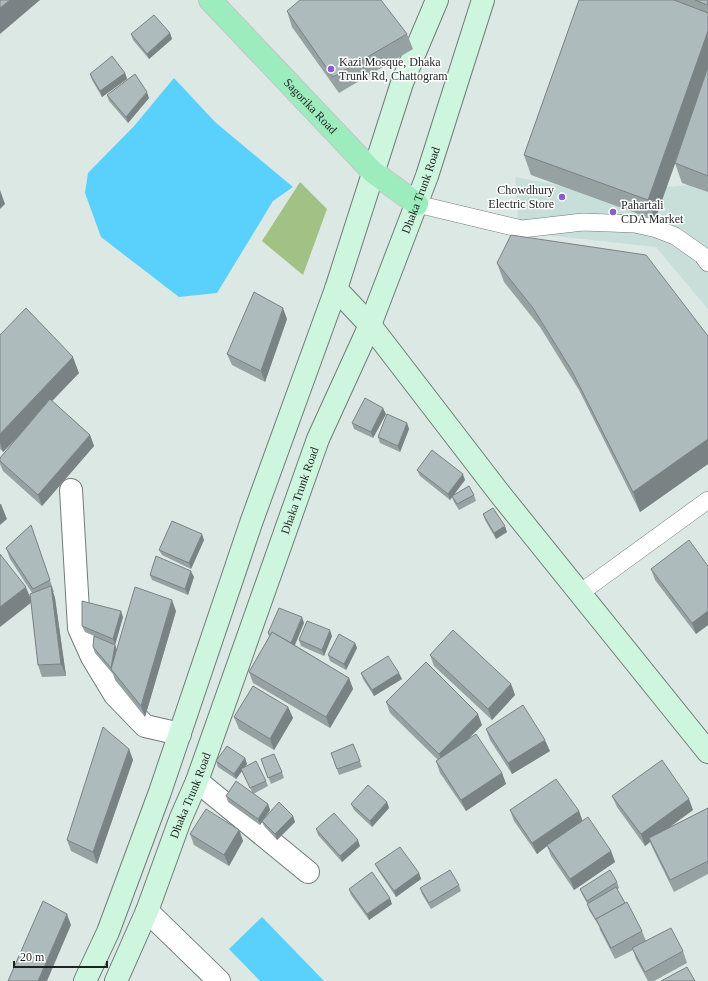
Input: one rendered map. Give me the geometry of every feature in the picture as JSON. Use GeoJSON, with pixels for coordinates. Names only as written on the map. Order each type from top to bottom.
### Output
{"type":"FeatureCollection","features":[{"type":"Feature","properties":{"kind":"main road","name":"Sagorika Road"},"geometry":{"type":"LineString","coordinates":[[210,0],[373,172],[417,204]]}},
{"type":"Feature","properties":{"kind":"main road"},"geometry":{"type":"LineString","coordinates":[[85,981],[111,924],[180,734],[252,523],[336,289],[402,83],[437,0]]}},
{"type":"Feature","properties":{"kind":"main road","name":"Dhaka Trunk Road"},"geometry":{"type":"LineString","coordinates":[[116,981],[147,911],[180,820],[197,781],[318,439],[370,325],[417,204],[455,91],[483,0]]}},
{"type":"Feature","properties":{"kind":"main road"},"geometry":{"type":"LineString","coordinates":[[336,289],[370,325],[500,494],[708,752]]}},
{"type":"Feature","properties":{"kind":"street"},"geometry":{"type":"LineString","coordinates":[[71,490],[80,628],[92,657],[115,695],[145,726],[180,734]]}},
{"type":"Feature","properties":{"kind":"street"},"geometry":{"type":"LineString","coordinates":[[197,781],[308,872]]}},
{"type":"Feature","properties":{"kind":"street"},"geometry":{"type":"LineString","coordinates":[[147,911],[219,981]]}},
{"type":"Feature","properties":{"kind":"lane"},"geometry":{"type":"LineString","coordinates":[[417,204],[522,229],[583,222],[635,224],[657,229],[675,236],[702,255],[708,263]]}},
{"type":"Feature","properties":{"kind":"lane"},"geometry":{"type":"LineString","coordinates":[[580,594],[708,500]]}},
{"type":"Feature","properties":{"kind":"shaded area","name":"Pahartali CDA Market"},"geometry":{"type":"Polygon","coordinates":[[[708,143],[708,309],[656,247],[519,232],[515,177],[594,192],[692,185],[708,143]]]}},
{"type":"Feature","properties":{"kind":"green space"},"geometry":{"type":"Polygon","coordinates":[[[300,182],[327,209],[303,275],[262,241],[300,182]]]}},
{"type":"Feature","properties":{"kind":"water"},"geometry":{"type":"Polygon","coordinates":[[[174,78],[215,122],[293,187],[273,201],[217,293],[179,297],[101,237],[85,193],[88,173],[135,125],[174,78]]]}},
{"type":"Feature","properties":{"kind":"water"},"geometry":{"type":"Polygon","coordinates":[[[262,917],[324,981],[260,981],[229,949],[262,917]]]}},
{"type":"Feature","properties":{"kind":"building"},"geometry":{"type":"Polygon","coordinates":[[[0,0],[10,0],[0,8],[0,0]]]}},
{"type":"Feature","properties":{"kind":"building"},"geometry":{"type":"Polygon","coordinates":[[[300,0],[381,0],[407,34],[333,77],[287,11],[300,0]]]}},
{"type":"Feature","properties":{"kind":"building"},"geometry":{"type":"Polygon","coordinates":[[[579,0],[674,0],[708,13],[708,31],[648,200],[524,155],[579,0]]]}},
{"type":"Feature","properties":{"kind":"building"},"geometry":{"type":"Polygon","coordinates":[[[695,0],[708,0],[708,1],[707,5],[695,0]]]}},
{"type":"Feature","properties":{"kind":"building"},"geometry":{"type":"Polygon","coordinates":[[[154,15],[170,33],[147,54],[131,34],[154,15]]]}},
{"type":"Feature","properties":{"kind":"building"},"geometry":{"type":"Polygon","coordinates":[[[112,56],[125,73],[100,91],[90,74],[112,56]]]}},
{"type":"Feature","properties":{"kind":"building"},"geometry":{"type":"Polygon","coordinates":[[[708,67],[708,176],[675,163],[708,67]]]}},
{"type":"Feature","properties":{"kind":"building"},"geometry":{"type":"Polygon","coordinates":[[[135,74],[147,92],[126,117],[107,95],[135,74]]]}},
{"type":"Feature","properties":{"kind":"building"},"geometry":{"type":"Polygon","coordinates":[[[511,235],[646,255],[708,336],[708,439],[633,492],[572,371],[533,308],[497,263],[511,235]]]}},
{"type":"Feature","properties":{"kind":"building"},"geometry":{"type":"Polygon","coordinates":[[[254,292],[283,308],[261,371],[227,354],[254,292]]]}},
{"type":"Feature","properties":{"kind":"building"},"geometry":{"type":"Polygon","coordinates":[[[26,308],[73,357],[0,434],[0,335],[26,308]]]}},
{"type":"Feature","properties":{"kind":"building"},"geometry":{"type":"Polygon","coordinates":[[[365,398],[383,408],[371,432],[352,423],[365,398]]]}},
{"type":"Feature","properties":{"kind":"building"},"geometry":{"type":"Polygon","coordinates":[[[50,399],[90,435],[38,495],[0,461],[0,458],[50,399]]]}},
{"type":"Feature","properties":{"kind":"building"},"geometry":{"type":"Polygon","coordinates":[[[387,414],[407,423],[398,446],[378,437],[387,414]]]}},
{"type":"Feature","properties":{"kind":"building"},"geometry":{"type":"Polygon","coordinates":[[[432,450],[463,474],[448,494],[417,470],[432,450]]]}},
{"type":"Feature","properties":{"kind":"building"},"geometry":{"type":"Polygon","coordinates":[[[469,486],[474,495],[457,504],[452,496],[469,486]]]}},
{"type":"Feature","properties":{"kind":"building"},"geometry":{"type":"Polygon","coordinates":[[[493,508],[505,526],[494,533],[483,514],[493,508]]]}},
{"type":"Feature","properties":{"kind":"building"},"geometry":{"type":"Polygon","coordinates":[[[172,521],[202,534],[189,563],[159,550],[172,521]]]}},
{"type":"Feature","properties":{"kind":"building"},"geometry":{"type":"Polygon","coordinates":[[[31,525],[50,580],[33,589],[6,548],[31,525]]]}},
{"type":"Feature","properties":{"kind":"building"},"geometry":{"type":"Polygon","coordinates":[[[689,540],[708,566],[708,611],[692,623],[651,569],[689,540]]]}},
{"type":"Feature","properties":{"kind":"building"},"geometry":{"type":"Polygon","coordinates":[[[0,554],[26,587],[0,607],[0,554]]]}},
{"type":"Feature","properties":{"kind":"building"},"geometry":{"type":"Polygon","coordinates":[[[156,556],[191,571],[185,589],[150,575],[156,556]]]}},
{"type":"Feature","properties":{"kind":"building"},"geometry":{"type":"Polygon","coordinates":[[[51,586],[61,664],[38,665],[30,594],[51,586]]]}},
{"type":"Feature","properties":{"kind":"building"},"geometry":{"type":"Polygon","coordinates":[[[135,587],[172,600],[141,706],[111,669],[135,587]]]}},
{"type":"Feature","properties":{"kind":"building"},"geometry":{"type":"Polygon","coordinates":[[[82,601],[121,611],[113,639],[82,626],[82,601]]]}},
{"type":"Feature","properties":{"kind":"building"},"geometry":{"type":"Polygon","coordinates":[[[279,608],[302,617],[291,643],[272,632],[271,635],[268,633],[279,608]]]}},
{"type":"Feature","properties":{"kind":"building"},"geometry":{"type":"Polygon","coordinates":[[[307,621],[330,630],[322,650],[299,640],[307,621]]]}},
{"type":"Feature","properties":{"kind":"building"},"geometry":{"type":"Polygon","coordinates":[[[453,630],[511,684],[488,709],[430,655],[453,630]]]}},
{"type":"Feature","properties":{"kind":"building"},"geometry":{"type":"Polygon","coordinates":[[[272,632],[349,678],[326,717],[249,672],[272,632]]]}},
{"type":"Feature","properties":{"kind":"building"},"geometry":{"type":"Polygon","coordinates":[[[339,634],[355,643],[344,664],[328,655],[339,634]]]}},
{"type":"Feature","properties":{"kind":"building"},"geometry":{"type":"Polygon","coordinates":[[[94,636],[115,645],[111,668],[93,647],[94,636]]]}},
{"type":"Feature","properties":{"kind":"building"},"geometry":{"type":"Polygon","coordinates":[[[388,656],[399,673],[372,690],[361,673],[388,656]]]}},
{"type":"Feature","properties":{"kind":"building"},"geometry":{"type":"Polygon","coordinates":[[[426,662],[478,714],[439,754],[386,702],[426,662]]]}},
{"type":"Feature","properties":{"kind":"building"},"geometry":{"type":"Polygon","coordinates":[[[253,686],[288,707],[270,739],[234,717],[253,686]]]}},
{"type":"Feature","properties":{"kind":"building"},"geometry":{"type":"Polygon","coordinates":[[[523,705],[545,740],[508,763],[486,729],[523,705]]]}},
{"type":"Feature","properties":{"kind":"building"},"geometry":{"type":"Polygon","coordinates":[[[103,727],[129,749],[93,852],[67,840],[103,727]]]}},
{"type":"Feature","properties":{"kind":"building"},"geometry":{"type":"Polygon","coordinates":[[[476,734],[502,773],[461,800],[436,761],[476,734]]]}},
{"type":"Feature","properties":{"kind":"building"},"geometry":{"type":"Polygon","coordinates":[[[353,744],[360,761],[337,769],[331,753],[353,744]]]}},
{"type":"Feature","properties":{"kind":"building"},"geometry":{"type":"Polygon","coordinates":[[[227,746],[245,758],[234,774],[216,761],[227,746]]]}},
{"type":"Feature","properties":{"kind":"building"},"geometry":{"type":"Polygon","coordinates":[[[274,754],[282,772],[268,778],[261,759],[274,754]]]}},
{"type":"Feature","properties":{"kind":"building"},"geometry":{"type":"Polygon","coordinates":[[[662,760],[689,799],[641,834],[612,796],[662,760]]]}},
{"type":"Feature","properties":{"kind":"building"},"geometry":{"type":"Polygon","coordinates":[[[256,761],[266,781],[250,788],[241,769],[256,761]]]}},
{"type":"Feature","properties":{"kind":"building"},"geometry":{"type":"Polygon","coordinates":[[[556,779],[579,811],[532,843],[510,810],[556,779]]]}},
{"type":"Feature","properties":{"kind":"building"},"geometry":{"type":"Polygon","coordinates":[[[236,781],[268,804],[258,819],[226,796],[236,781]]]}},
{"type":"Feature","properties":{"kind":"building"},"geometry":{"type":"Polygon","coordinates":[[[368,785],[387,802],[370,821],[351,804],[368,785]]]}},
{"type":"Feature","properties":{"kind":"building"},"geometry":{"type":"Polygon","coordinates":[[[279,802],[293,816],[275,834],[262,821],[279,802]]]}},
{"type":"Feature","properties":{"kind":"building"},"geometry":{"type":"Polygon","coordinates":[[[708,808],[708,861],[670,880],[649,838],[708,808]]]}},
{"type":"Feature","properties":{"kind":"building"},"geometry":{"type":"Polygon","coordinates":[[[206,809],[239,830],[224,855],[190,834],[206,809]]]}},
{"type":"Feature","properties":{"kind":"building"},"geometry":{"type":"Polygon","coordinates":[[[334,813],[358,840],[340,856],[316,829],[334,813]]]}},
{"type":"Feature","properties":{"kind":"building"},"geometry":{"type":"Polygon","coordinates":[[[588,817],[611,851],[570,879],[547,845],[588,817]]]}},
{"type":"Feature","properties":{"kind":"building"},"geometry":{"type":"Polygon","coordinates":[[[400,847],[419,873],[394,891],[375,864],[400,847]]]}},
{"type":"Feature","properties":{"kind":"building"},"geometry":{"type":"Polygon","coordinates":[[[450,870],[459,885],[429,903],[420,888],[450,870]]]}},
{"type":"Feature","properties":{"kind":"building"},"geometry":{"type":"Polygon","coordinates":[[[610,870],[617,882],[587,901],[580,889],[610,870]]]}},
{"type":"Feature","properties":{"kind":"building"},"geometry":{"type":"Polygon","coordinates":[[[372,872],[390,898],[367,914],[349,889],[372,872]]]}},
{"type":"Feature","properties":{"kind":"building"},"geometry":{"type":"Polygon","coordinates":[[[616,887],[625,903],[596,920],[587,904],[616,887]]]}},
{"type":"Feature","properties":{"kind":"building"},"geometry":{"type":"Polygon","coordinates":[[[43,901],[67,914],[38,981],[8,981],[43,901]]]}},
{"type":"Feature","properties":{"kind":"building"},"geometry":{"type":"Polygon","coordinates":[[[627,902],[642,931],[611,948],[596,919],[627,902]]]}},
{"type":"Feature","properties":{"kind":"building"},"geometry":{"type":"Polygon","coordinates":[[[671,928],[683,951],[645,972],[632,948],[671,928]]]}},
{"type":"Feature","properties":{"kind":"building"},"geometry":{"type":"Polygon","coordinates":[[[687,967],[695,981],[661,981],[687,967]]]}},
{"type":"Feature","properties":{"kind":"place","name":"Kazi Mosque, Dhaka Trunk Rd, Chattogram"},"geometry":{"type":"Point","coordinates":[331,69]}},
{"type":"Feature","properties":{"kind":"place","name":"Chowdhury Electric Store"},"geometry":{"type":"Point","coordinates":[562,197]}},
{"type":"Feature","properties":{"kind":"place","name":"Pahartali CDA Market"},"geometry":{"type":"Point","coordinates":[613,212]}}]}
